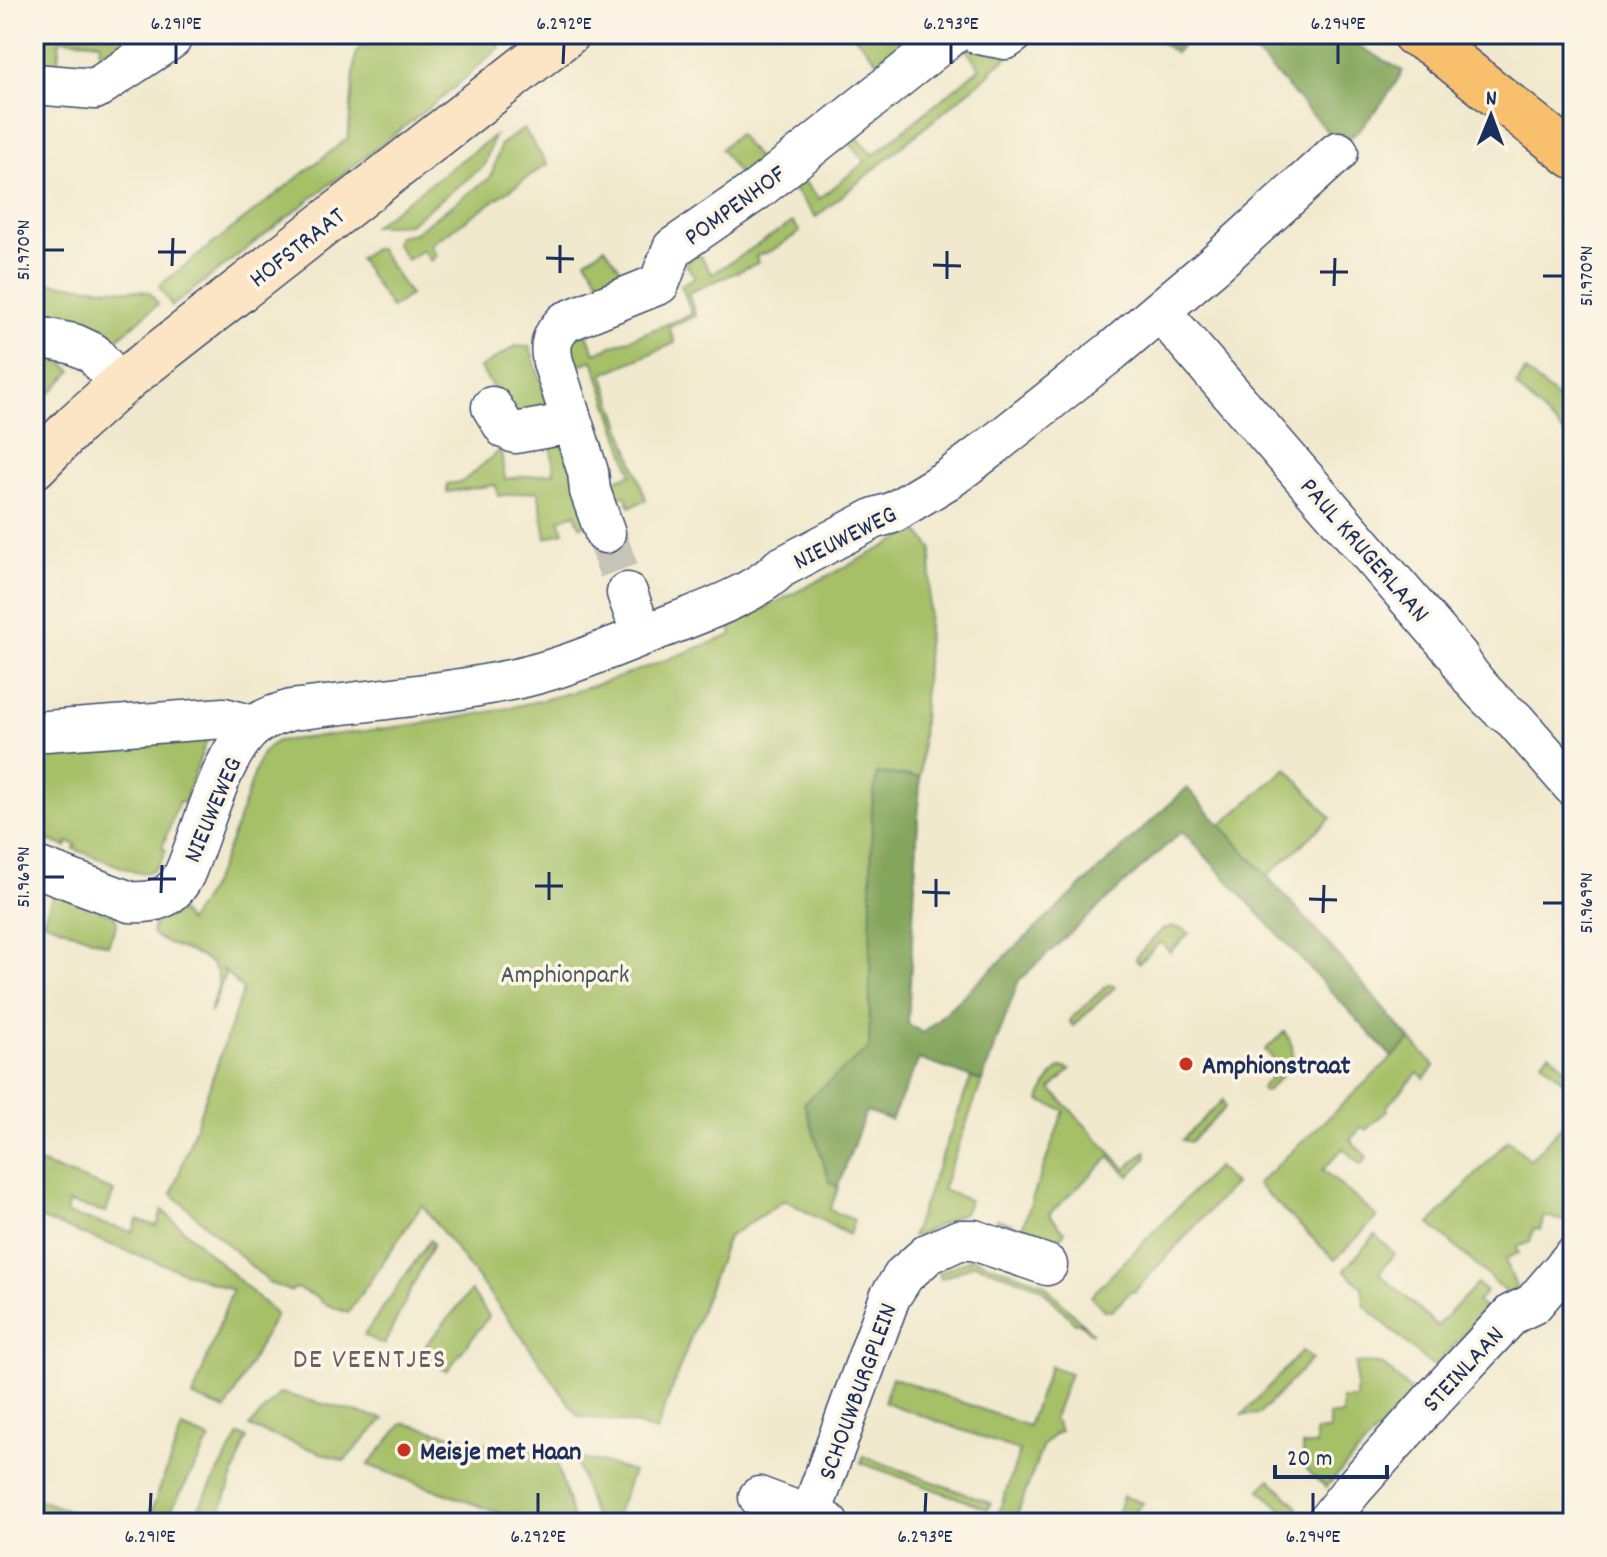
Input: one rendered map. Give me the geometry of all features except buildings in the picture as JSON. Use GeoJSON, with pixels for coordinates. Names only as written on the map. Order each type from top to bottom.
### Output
{"type":"FeatureCollection","features":[{"type":"Feature","properties":{"kind":"main road"},"geometry":{"type":"LineString","coordinates":[[1429,37],[1573,156]]}},
{"type":"Feature","properties":{"kind":"street"},"geometry":{"type":"LineString","coordinates":[[34,84],[95,89],[171,39],[172,34]]}},
{"type":"Feature","properties":{"kind":"street","name":"HOFSTRAAT"},"geometry":{"type":"LineString","coordinates":[[34,467],[120,385],[567,34]]}},
{"type":"Feature","properties":{"kind":"street","name":"POMPENHOF"},"geometry":{"type":"LineString","coordinates":[[605,533],[553,362],[550,346],[555,332],[565,322],[659,284],[673,248],[757,190],[953,34]]}},
{"type":"Feature","properties":{"kind":"street"},"geometry":{"type":"LineString","coordinates":[[979,34],[1006,39],[1013,34]]}},
{"type":"Feature","properties":{"kind":"street","name":"NIEUWEWEG"},"geometry":{"type":"LineString","coordinates":[[34,866],[130,902],[146,903],[163,897],[176,887],[187,868],[225,767],[238,744],[254,726],[271,716],[291,710],[511,680],[569,664],[738,595],[772,577],[780,568],[875,518],[892,513],[950,478],[1112,351],[1216,263],[1338,152]]}},
{"type":"Feature","properties":{"kind":"street","name":"PAUL KRUGERLAAN"},"geometry":{"type":"LineString","coordinates":[[1160,311],[1448,644],[1463,667],[1573,786]]}},
{"type":"Feature","properties":{"kind":"street"},"geometry":{"type":"LineString","coordinates":[[34,336],[74,344],[93,353],[120,385]]}},
{"type":"Feature","properties":{"kind":"street"},"geometry":{"type":"LineString","coordinates":[[492,407],[505,428],[515,433],[572,423]]}},
{"type":"Feature","properties":{"kind":"street"},"geometry":{"type":"LineString","coordinates":[[627,593],[642,635]]}},
{"type":"Feature","properties":{"kind":"street","name":"NIEUWEWEG"},"geometry":{"type":"LineString","coordinates":[[46,731],[224,718],[254,726]]}},
{"type":"Feature","properties":{"kind":"street","name":"SCHOUWBURGPLEIN"},"geometry":{"type":"LineString","coordinates":[[759,1497],[819,1520],[890,1297],[904,1275],[928,1254],[959,1240],[974,1240],[1047,1265]]}},
{"type":"Feature","properties":{"kind":"street","name":"STEINLAAN"},"geometry":{"type":"LineString","coordinates":[[1326,1523],[1434,1398],[1512,1314],[1533,1304],[1573,1257]]}},
{"type":"Feature","properties":{"kind":"green space"},"geometry":{"type":"Polygon","coordinates":[[[47,34],[130,37],[128,53],[98,74],[100,42],[60,39],[57,71],[44,69],[47,34]]]}},
{"type":"Feature","properties":{"kind":"green space"},"geometry":{"type":"Polygon","coordinates":[[[365,34],[488,34],[500,47],[448,93],[172,306],[159,286],[348,138],[356,53],[364,43],[365,34]]]}},
{"type":"Feature","properties":{"kind":"green space"},"geometry":{"type":"Polygon","coordinates":[[[853,34],[917,34],[884,61],[876,60],[853,34]]]}},
{"type":"Feature","properties":{"kind":"green space"},"geometry":{"type":"Polygon","coordinates":[[[1151,34],[1193,34],[1175,53],[1151,34]]]}},
{"type":"Feature","properties":{"kind":"green space"},"geometry":{"type":"Polygon","coordinates":[[[1224,34],[1338,34],[1403,71],[1362,126],[1345,143],[1337,142],[1260,57],[1224,34]]]}},
{"type":"Feature","properties":{"kind":"green space"},"geometry":{"type":"Polygon","coordinates":[[[964,47],[1010,55],[816,217],[791,186],[802,179],[819,199],[865,162],[849,142],[856,136],[873,155],[980,68],[964,47]]]}},
{"type":"Feature","properties":{"kind":"green space"},"geometry":{"type":"Polygon","coordinates":[[[524,129],[547,164],[430,245],[437,256],[431,261],[423,250],[407,260],[395,243],[399,236],[414,233],[491,177],[501,144],[524,129]]]}},
{"type":"Feature","properties":{"kind":"green space"},"geometry":{"type":"Polygon","coordinates":[[[738,134],[762,164],[743,180],[721,149],[738,134]]]}},
{"type":"Feature","properties":{"kind":"green space"},"geometry":{"type":"Polygon","coordinates":[[[494,136],[484,166],[409,224],[373,226],[494,136]]]}},
{"type":"Feature","properties":{"kind":"green space"},"geometry":{"type":"Polygon","coordinates":[[[793,222],[800,232],[771,251],[756,256],[758,263],[688,293],[696,316],[669,327],[675,343],[603,374],[646,500],[630,507],[625,495],[609,500],[599,485],[632,474],[593,360],[568,369],[569,337],[583,325],[595,353],[692,314],[681,285],[695,277],[685,263],[696,254],[700,255],[712,274],[793,222]]]}},
{"type":"Feature","properties":{"kind":"green space"},"geometry":{"type":"Polygon","coordinates":[[[605,247],[626,277],[605,289],[586,260],[605,247]]]}},
{"type":"Feature","properties":{"kind":"green space"},"geometry":{"type":"Polygon","coordinates":[[[373,249],[379,249],[410,295],[391,308],[359,259],[373,249]]]}},
{"type":"Feature","properties":{"kind":"green space"},"geometry":{"type":"Polygon","coordinates":[[[34,282],[149,292],[158,304],[117,339],[45,323],[49,305],[34,301],[34,282]]]}},
{"type":"Feature","properties":{"kind":"green space"},"geometry":{"type":"Polygon","coordinates":[[[516,346],[530,347],[547,401],[546,409],[526,417],[507,409],[480,368],[516,346]]]}},
{"type":"Feature","properties":{"kind":"green space"},"geometry":{"type":"Polygon","coordinates":[[[34,355],[50,358],[72,371],[42,401],[34,399],[34,355]]]}},
{"type":"Feature","properties":{"kind":"green space"},"geometry":{"type":"Polygon","coordinates":[[[1525,371],[1573,411],[1573,442],[1516,386],[1525,371]]]}},
{"type":"Feature","properties":{"kind":"green space"},"geometry":{"type":"Polygon","coordinates":[[[562,443],[592,523],[580,526],[575,514],[559,520],[564,532],[546,538],[538,491],[498,496],[496,485],[447,492],[447,484],[462,482],[499,451],[505,479],[554,473],[551,444],[562,443]]]}},
{"type":"Feature","properties":{"kind":"green space","name":"Amphionpark"},"geometry":{"type":"Polygon","coordinates":[[[917,530],[932,548],[907,1024],[830,1182],[838,1188],[830,1210],[854,1220],[849,1235],[785,1200],[728,1237],[656,1432],[635,1424],[578,1416],[422,1205],[348,1313],[296,1288],[290,1291],[271,1284],[172,1194],[243,990],[222,968],[225,974],[210,1012],[218,986],[212,965],[194,953],[160,940],[152,933],[155,920],[168,917],[178,909],[188,922],[201,903],[222,863],[261,755],[268,747],[277,741],[474,715],[551,698],[607,681],[732,635],[730,626],[917,530]]]}},
{"type":"Feature","properties":{"kind":"green space"},"geometry":{"type":"Polygon","coordinates":[[[210,731],[184,803],[179,801],[162,848],[166,850],[164,856],[151,871],[135,872],[74,849],[76,845],[68,842],[66,847],[34,834],[34,741],[210,731]]]}},
{"type":"Feature","properties":{"kind":"green space"},"geometry":{"type":"Polygon","coordinates":[[[1287,768],[1331,818],[1267,876],[1221,825],[1287,768]]]}},
{"type":"Feature","properties":{"kind":"green space"},"geometry":{"type":"Polygon","coordinates":[[[877,773],[920,777],[908,1024],[923,1033],[1187,788],[1411,1040],[1392,1057],[1182,831],[1019,980],[982,1081],[919,1059],[891,1120],[866,1111],[838,1187],[830,1182],[804,1103],[869,1048],[872,807],[877,773]]]}},
{"type":"Feature","properties":{"kind":"green space"},"geometry":{"type":"Polygon","coordinates":[[[54,892],[114,915],[117,923],[108,945],[43,921],[54,892]]]}},
{"type":"Feature","properties":{"kind":"green space"},"geometry":{"type":"Polygon","coordinates":[[[1172,927],[1189,933],[1170,952],[1160,942],[1139,963],[1136,960],[1162,930],[1172,927]]]}},
{"type":"Feature","properties":{"kind":"green space"},"geometry":{"type":"Polygon","coordinates":[[[1112,984],[1115,987],[1073,1026],[1071,1018],[1112,984]]]}},
{"type":"Feature","properties":{"kind":"green space"},"geometry":{"type":"Polygon","coordinates":[[[1284,1032],[1293,1049],[1290,1064],[1267,1091],[1263,1091],[1261,1088],[1281,1067],[1265,1050],[1284,1032]]]}},
{"type":"Feature","properties":{"kind":"green space"},"geometry":{"type":"Polygon","coordinates":[[[1411,1040],[1435,1066],[1424,1078],[1418,1073],[1386,1107],[1388,1109],[1366,1130],[1362,1127],[1350,1140],[1367,1157],[1361,1165],[1343,1148],[1323,1170],[1377,1217],[1335,1260],[1257,1184],[1411,1040]]]}},
{"type":"Feature","properties":{"kind":"green space"},"geometry":{"type":"Polygon","coordinates":[[[1549,1053],[1573,1075],[1573,1091],[1542,1061],[1549,1053]]]}},
{"type":"Feature","properties":{"kind":"green space"},"geometry":{"type":"Polygon","coordinates":[[[1060,1068],[1070,1070],[1051,1089],[1126,1169],[1146,1151],[1147,1158],[1129,1176],[1110,1157],[1049,1214],[1065,1232],[1062,1236],[1047,1240],[1031,1234],[1029,1240],[997,1228],[997,1219],[1022,1228],[1064,1110],[1040,1101],[1047,1083],[1060,1068]]]}},
{"type":"Feature","properties":{"kind":"green space"},"geometry":{"type":"Polygon","coordinates":[[[971,1078],[982,1081],[942,1190],[969,1200],[965,1212],[912,1236],[971,1078]]]}},
{"type":"Feature","properties":{"kind":"green space"},"geometry":{"type":"Polygon","coordinates":[[[1223,1100],[1225,1108],[1190,1142],[1182,1140],[1223,1100]]]}},
{"type":"Feature","properties":{"kind":"green space"},"geometry":{"type":"Polygon","coordinates":[[[1573,1114],[1573,1223],[1544,1216],[1540,1230],[1533,1229],[1530,1242],[1517,1247],[1519,1253],[1505,1259],[1518,1292],[1513,1298],[1430,1224],[1508,1140],[1530,1160],[1573,1114]]]}},
{"type":"Feature","properties":{"kind":"green space"},"geometry":{"type":"Polygon","coordinates":[[[34,1161],[114,1191],[106,1212],[68,1203],[66,1214],[133,1232],[137,1220],[157,1226],[162,1210],[276,1314],[226,1410],[193,1397],[232,1290],[34,1216],[34,1161]]]}},
{"type":"Feature","properties":{"kind":"green space"},"geometry":{"type":"Polygon","coordinates":[[[1217,1167],[1234,1184],[1134,1292],[1131,1291],[1112,1311],[1104,1310],[1091,1296],[1217,1167]]]}},
{"type":"Feature","properties":{"kind":"green space"},"geometry":{"type":"Polygon","coordinates":[[[1375,1235],[1395,1254],[1379,1273],[1437,1326],[1477,1284],[1486,1292],[1477,1302],[1487,1310],[1436,1365],[1431,1365],[1365,1306],[1362,1287],[1344,1270],[1375,1235]]]}},
{"type":"Feature","properties":{"kind":"green space"},"geometry":{"type":"Polygon","coordinates":[[[430,1240],[433,1244],[384,1345],[364,1335],[430,1240]]]}},
{"type":"Feature","properties":{"kind":"green space"},"geometry":{"type":"Polygon","coordinates":[[[972,1258],[1043,1283],[1093,1334],[1075,1323],[1040,1287],[975,1264],[941,1279],[939,1273],[972,1258]]]}},
{"type":"Feature","properties":{"kind":"green space"},"geometry":{"type":"Polygon","coordinates":[[[471,1291],[489,1316],[447,1371],[415,1358],[471,1291]]]}},
{"type":"Feature","properties":{"kind":"green space"},"geometry":{"type":"Polygon","coordinates":[[[1302,1351],[1312,1359],[1259,1414],[1242,1415],[1302,1351]]]}},
{"type":"Feature","properties":{"kind":"green space"},"geometry":{"type":"Polygon","coordinates":[[[1356,1363],[1385,1366],[1413,1393],[1326,1487],[1307,1470],[1303,1445],[1316,1445],[1316,1431],[1329,1430],[1329,1415],[1342,1415],[1342,1399],[1356,1399],[1356,1363]]]}},
{"type":"Feature","properties":{"kind":"green space"},"geometry":{"type":"Polygon","coordinates":[[[1050,1366],[1070,1373],[1053,1420],[1060,1432],[1043,1445],[1014,1523],[995,1523],[1020,1451],[884,1402],[892,1377],[1028,1426],[1050,1366]]]}},
{"type":"Feature","properties":{"kind":"green space"},"geometry":{"type":"Polygon","coordinates":[[[280,1393],[384,1419],[344,1461],[249,1427],[280,1393]]]}},
{"type":"Feature","properties":{"kind":"green space"},"geometry":{"type":"Polygon","coordinates":[[[403,1423],[496,1446],[554,1454],[572,1523],[526,1523],[368,1465],[403,1423]]]}},
{"type":"Feature","properties":{"kind":"green space"},"geometry":{"type":"Polygon","coordinates":[[[182,1428],[210,1439],[164,1523],[147,1523],[182,1428]]]}},
{"type":"Feature","properties":{"kind":"green space"},"geometry":{"type":"Polygon","coordinates":[[[239,1435],[247,1438],[216,1523],[190,1523],[239,1435]]]}},
{"type":"Feature","properties":{"kind":"green space"},"geometry":{"type":"Polygon","coordinates":[[[863,1456],[991,1503],[988,1509],[861,1463],[863,1456]]]}},
{"type":"Feature","properties":{"kind":"green space"},"geometry":{"type":"Polygon","coordinates":[[[575,1458],[633,1472],[616,1515],[594,1517],[575,1458]]]}},
{"type":"Feature","properties":{"kind":"green space"},"geometry":{"type":"Polygon","coordinates":[[[1270,1479],[1297,1506],[1298,1515],[1294,1523],[1280,1523],[1287,1514],[1260,1490],[1270,1479]]]}},
{"type":"Feature","properties":{"kind":"green space"},"geometry":{"type":"Polygon","coordinates":[[[1123,1496],[1143,1503],[1127,1523],[1114,1523],[1123,1496]]]}},
{"type":"Feature","properties":{"kind":"green space"},"geometry":{"type":"Polygon","coordinates":[[[34,1498],[103,1523],[34,1523],[34,1498]]]}},
{"type":"Feature","properties":{"kind":"tunnel"},"geometry":{"type":"LineString","coordinates":[[605,533],[627,593]]}},
{"type":"Feature","properties":{"kind":"place","name":"Amphionstraat"},"geometry":{"type":"Point","coordinates":[1186,1064]}},
{"type":"Feature","properties":{"kind":"place","name":"Meisje met Haan"},"geometry":{"type":"Point","coordinates":[404,1450]}},
{"type":"Feature","properties":{"kind":"district","name":"DE VEENTJES"},"geometry":{"type":"Point","coordinates":[370,1357]}}]}
